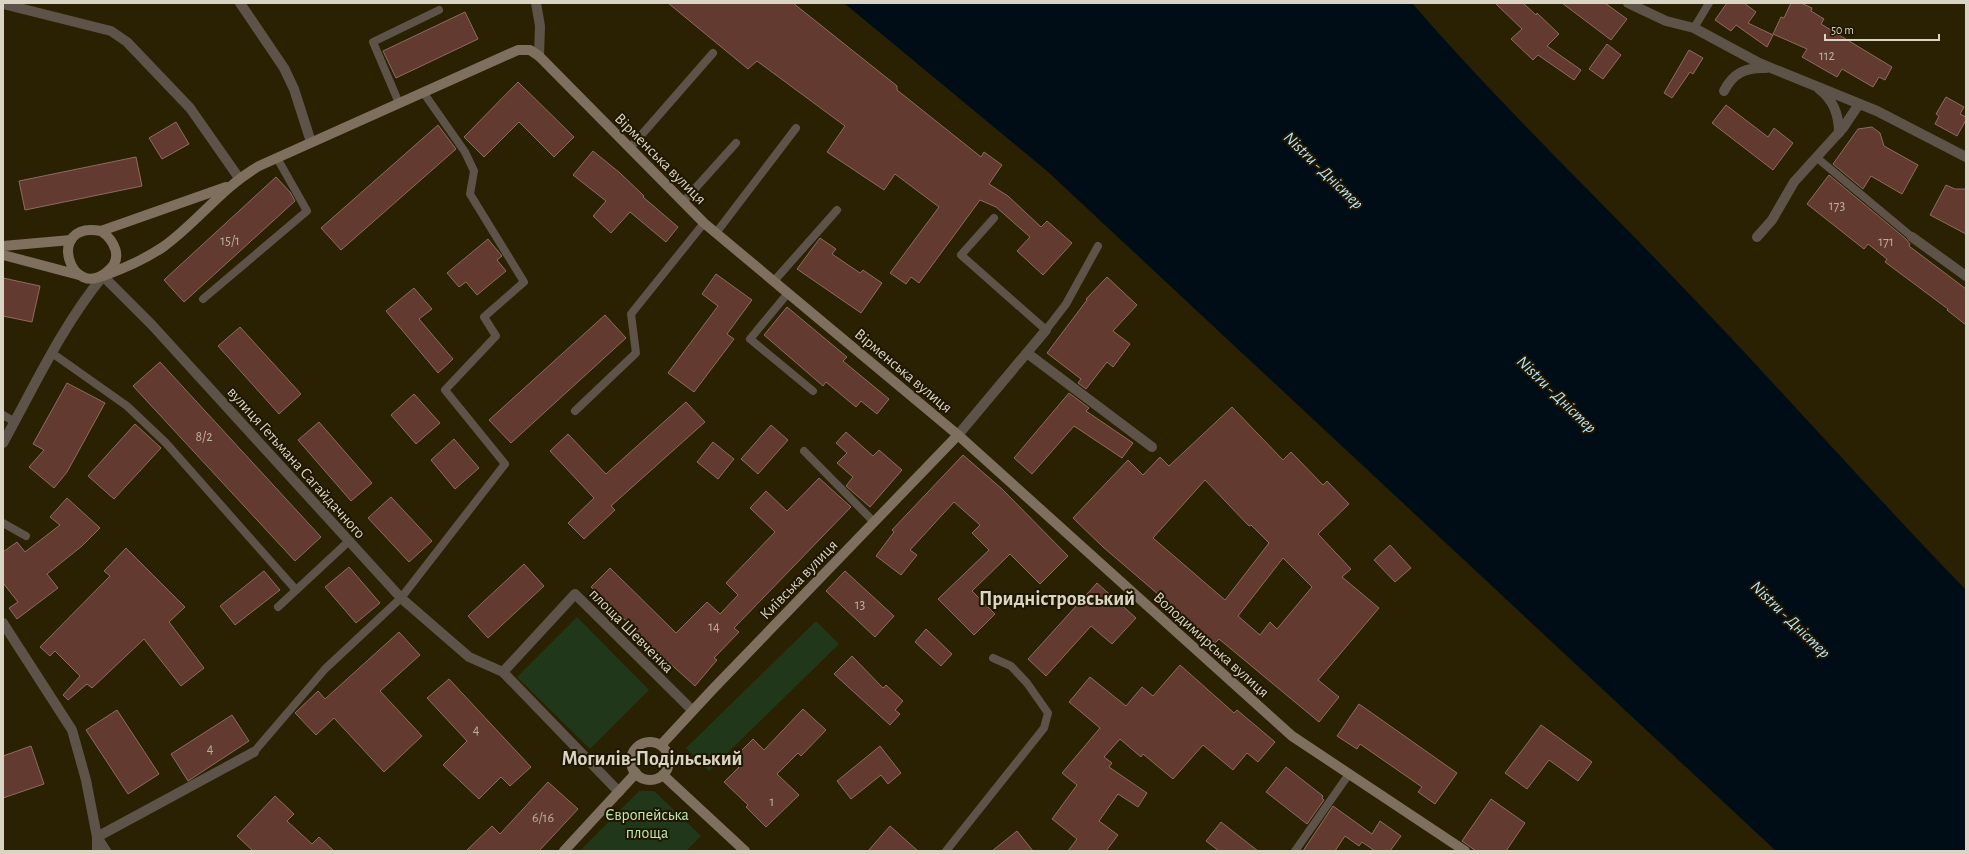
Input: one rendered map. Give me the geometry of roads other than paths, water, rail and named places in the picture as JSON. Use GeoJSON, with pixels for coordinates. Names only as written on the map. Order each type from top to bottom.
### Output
{"type":"FeatureCollection","features":[{"type":"Feature","properties":{"kind":"main road","name":"Вірменська вулиця"},"geometry":{"type":"LineString","coordinates":[[103,276],[134,265],[164,246],[239,178],[311,142],[518,50],[530,50],[539,56],[704,223],[958,435]]}},
{"type":"Feature","properties":{"kind":"main road","name":"Вірменська вулиця"},"geometry":{"type":"LineString","coordinates":[[101,231],[230,186]]}},
{"type":"Feature","properties":{"kind":"main road"},"geometry":{"type":"LineString","coordinates":[[3,255],[90,278],[103,276],[112,268],[116,254],[115,245],[110,237],[101,231],[84,230],[71,240],[67,250],[69,263],[79,275]]}},
{"type":"Feature","properties":{"kind":"main road"},"geometry":{"type":"LineString","coordinates":[[3,246],[71,240]]}},
{"type":"Feature","properties":{"kind":"main road","name":"Київська вулиця"},"geometry":{"type":"LineString","coordinates":[[661,746],[692,710],[958,435]]}},
{"type":"Feature","properties":{"kind":"main road","name":"Володимирська вулиця"},"geometry":{"type":"LineString","coordinates":[[958,435],[1292,736],[1465,851]]}},
{"type":"Feature","properties":{"kind":"main road"},"geometry":{"type":"LineString","coordinates":[[650,742],[661,746],[668,755],[669,761],[663,775],[654,779],[648,779],[636,773],[631,763],[635,750],[644,743],[650,742]]}},
{"type":"Feature","properties":{"kind":"main road"},"geometry":{"type":"LineString","coordinates":[[564,851],[636,773]]}},
{"type":"Feature","properties":{"kind":"main road"},"geometry":{"type":"LineString","coordinates":[[663,775],[745,851]]}},
{"type":"Feature","properties":{"kind":"street"},"geometry":{"type":"LineString","coordinates":[[240,3],[284,68],[294,89],[311,142]]}},
{"type":"Feature","properties":{"kind":"street"},"geometry":{"type":"LineString","coordinates":[[536,3],[540,26],[539,56]]}},
{"type":"Feature","properties":{"kind":"street"},"geometry":{"type":"LineString","coordinates":[[1628,3],[1666,21],[1694,28],[1758,63],[1877,111],[1966,157]]}},
{"type":"Feature","properties":{"kind":"street"},"geometry":{"type":"LineString","coordinates":[[3,4],[111,31],[127,42],[190,108],[239,178]]}},
{"type":"Feature","properties":{"kind":"street"},"geometry":{"type":"LineString","coordinates":[[1724,91],[1729,82],[1737,74],[1747,69],[1765,67],[1778,70]]}},
{"type":"Feature","properties":{"kind":"street"},"geometry":{"type":"LineString","coordinates":[[1812,84],[1823,92],[1836,111],[1839,133]]}},
{"type":"Feature","properties":{"kind":"street"},"geometry":{"type":"LineString","coordinates":[[1757,237],[1772,220],[1794,182],[1839,133],[1859,104]]}},
{"type":"Feature","properties":{"kind":"street"},"geometry":{"type":"LineString","coordinates":[[1912,237],[1966,276]]}},
{"type":"Feature","properties":{"kind":"street"},"geometry":{"type":"LineString","coordinates":[[3,443],[52,353],[85,298],[103,276]]}},
{"type":"Feature","properties":{"kind":"street","name":"вулиця Гетьмана Сагайдачного"},"geometry":{"type":"LineString","coordinates":[[103,276],[152,325],[401,598],[469,657],[503,672],[619,792]]}},
{"type":"Feature","properties":{"kind":"street"},"geometry":{"type":"LineString","coordinates":[[958,435],[1046,330]]}},
{"type":"Feature","properties":{"kind":"street"},"geometry":{"type":"LineString","coordinates":[[1027,353],[1152,447]]}},
{"type":"Feature","properties":{"kind":"street","name":"площа Шевченка"},"geometry":{"type":"LineString","coordinates":[[503,672],[575,594],[692,710]]}},
{"type":"Feature","properties":{"kind":"street"},"geometry":{"type":"LineString","coordinates":[[4,626],[72,730],[86,780],[97,837],[97,851]]}},
{"type":"Feature","properties":{"kind":"street"},"geometry":{"type":"LineString","coordinates":[[97,837],[254,752]]}},
{"type":"Feature","properties":{"kind":"street"},"geometry":{"type":"LineString","coordinates":[[97,837],[106,851]]}},
{"type":"Feature","properties":{"kind":"lane"},"geometry":{"type":"LineString","coordinates":[[1694,28],[1709,3]]}},
{"type":"Feature","properties":{"kind":"lane"},"geometry":{"type":"LineString","coordinates":[[398,103],[373,42],[439,10]]}},
{"type":"Feature","properties":{"kind":"lane"},"geometry":{"type":"LineString","coordinates":[[630,148],[713,53]]}},
{"type":"Feature","properties":{"kind":"lane"},"geometry":{"type":"LineString","coordinates":[[254,752],[325,669],[401,598],[505,464],[445,390],[496,336],[484,317],[524,282],[470,194],[474,171],[465,152],[423,92]]}},
{"type":"Feature","properties":{"kind":"lane"},"geometry":{"type":"LineString","coordinates":[[716,233],[796,128]]}},
{"type":"Feature","properties":{"kind":"lane"},"geometry":{"type":"LineString","coordinates":[[683,202],[736,143]]}},
{"type":"Feature","properties":{"kind":"lane"},"geometry":{"type":"LineString","coordinates":[[1816,157],[1912,237]]}},
{"type":"Feature","properties":{"kind":"lane"},"geometry":{"type":"LineString","coordinates":[[203,299],[307,210],[277,158]]}},
{"type":"Feature","properties":{"kind":"lane"},"geometry":{"type":"LineString","coordinates":[[774,281],[837,210]]}},
{"type":"Feature","properties":{"kind":"lane"},"geometry":{"type":"LineString","coordinates":[[994,218],[961,255],[1046,330],[1066,304],[1098,246]]}},
{"type":"Feature","properties":{"kind":"lane"},"geometry":{"type":"LineString","coordinates":[[575,411],[636,353],[631,314],[704,223]]}},
{"type":"Feature","properties":{"kind":"lane"},"geometry":{"type":"LineString","coordinates":[[788,293],[750,339],[813,391]]}},
{"type":"Feature","properties":{"kind":"lane"},"geometry":{"type":"LineString","coordinates":[[52,353],[127,406],[155,433],[296,590]]}},
{"type":"Feature","properties":{"kind":"lane"},"geometry":{"type":"LineString","coordinates":[[3,415],[15,422]]}},
{"type":"Feature","properties":{"kind":"lane"},"geometry":{"type":"LineString","coordinates":[[804,451],[874,522]]}},
{"type":"Feature","properties":{"kind":"lane"},"geometry":{"type":"LineString","coordinates":[[3,524],[26,536]]}},
{"type":"Feature","properties":{"kind":"lane"},"geometry":{"type":"LineString","coordinates":[[278,607],[349,541]]}},
{"type":"Feature","properties":{"kind":"lane"},"geometry":{"type":"LineString","coordinates":[[946,851],[1044,728],[1048,714],[1027,683],[1011,666],[993,658]]}},
{"type":"Feature","properties":{"kind":"lane"},"geometry":{"type":"LineString","coordinates":[[1295,851],[1349,774]]}},
{"type":"Feature","properties":{"kind":"water","name":"Nistru - Дністер"},"geometry":{"type":"Polygon","coordinates":[[[844,3],[1412,3],[1475,73],[1709,315],[1966,590],[1966,851],[1776,851],[1047,171],[844,3]]]}},
{"type":"Feature","properties":{"kind":"district","name":"Придністровський"},"geometry":{"type":"Point","coordinates":[1057,598]}},
{"type":"Feature","properties":{"kind":"district","name":"Могилів-Подільський"},"geometry":{"type":"Point","coordinates":[652,758]}},
{"type":"Feature","properties":{"kind":"park label","name":"Європейська площа"},"geometry":{"type":"Point","coordinates":[647,823]}}]}
